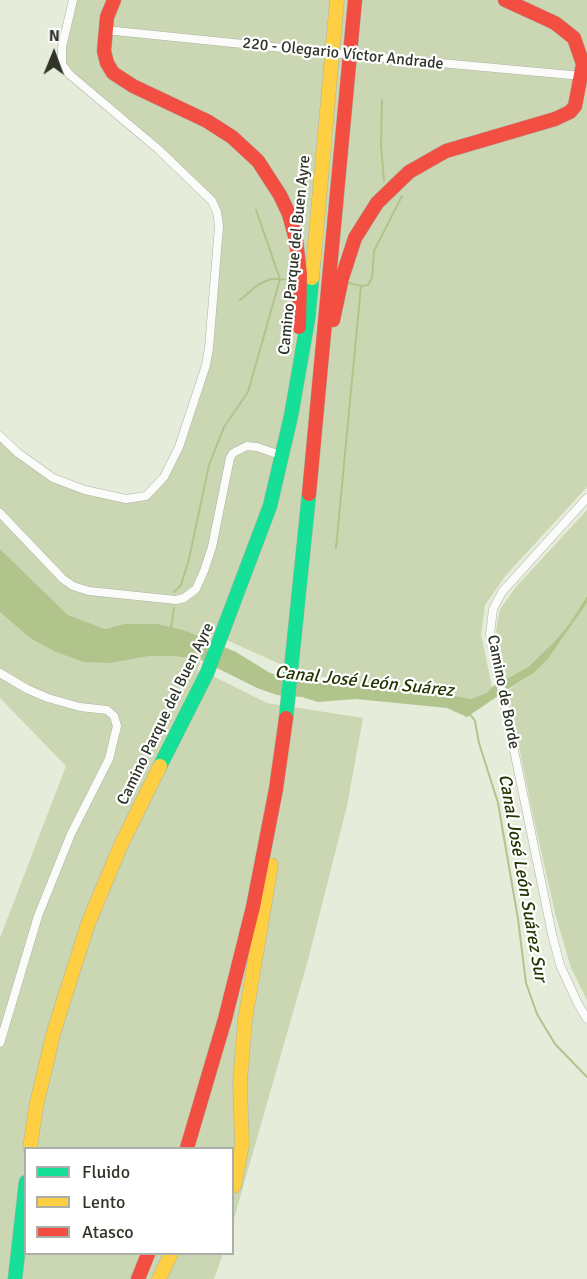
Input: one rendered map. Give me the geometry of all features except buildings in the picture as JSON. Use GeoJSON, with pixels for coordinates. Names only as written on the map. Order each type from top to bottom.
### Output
{"type":"FeatureCollection","features":[{"type":"Feature","properties":{"kind":"highway"},"geometry":{"type":"LineString","coordinates":[[114,0],[107,17],[104,51],[107,63],[114,73],[134,86],[207,121],[232,137],[258,161],[280,195],[289,214],[296,240],[300,274],[298,382]]}},
{"type":"Feature","properties":{"kind":"highway","name":"Camino Parque del Buen Ayre"},"geometry":{"type":"LineString","coordinates":[[30,1147],[36,1107],[54,1031],[88,924],[120,847],[207,673],[222,638],[258,542],[283,456],[308,320],[337,0]]}},
{"type":"Feature","properties":{"kind":"highway"},"geometry":{"type":"LineString","coordinates":[[188,1147],[228,1007],[272,816],[287,708],[321,378],[355,0]]}},
{"type":"Feature","properties":{"kind":"highway"},"geometry":{"type":"LineString","coordinates":[[321,378],[350,252],[366,219],[377,203],[409,172],[446,151],[555,119],[570,112],[575,106],[582,76],[583,46],[563,28],[505,0]]}},
{"type":"Feature","properties":{"kind":"highway"},"geometry":{"type":"LineString","coordinates":[[234,1186],[242,1145],[240,1083],[242,1045],[248,991],[271,868],[272,816]]}},
{"type":"Feature","properties":{"kind":"highway"},"geometry":{"type":"LineString","coordinates":[[15,1279],[24,1200]]}},
{"type":"Feature","properties":{"kind":"highway"},"geometry":{"type":"LineString","coordinates":[[138,1279],[148,1255]]}},
{"type":"Feature","properties":{"kind":"highway"},"geometry":{"type":"LineString","coordinates":[[159,1279],[171,1255]]}},
{"type":"Feature","properties":{"kind":"street"},"geometry":{"type":"LineString","coordinates":[[0,436],[18,453],[53,478],[85,490],[126,500],[146,496],[164,477],[179,447],[206,365],[209,348],[219,226],[218,212],[212,201],[158,149],[69,74],[62,64],[62,47],[73,0]]}},
{"type":"Feature","properties":{"kind":"street","name":"220 - Olegario Víctor Andrade"},"geometry":{"type":"LineString","coordinates":[[105,30],[582,76]]}},
{"type":"Feature","properties":{"kind":"street"},"geometry":{"type":"LineString","coordinates":[[0,513],[63,579],[73,586],[89,591],[176,600],[184,598],[196,589],[204,571],[212,547],[230,458],[233,453],[247,446],[283,456]]}},
{"type":"Feature","properties":{"kind":"street","name":"Camino de Borde"},"geometry":{"type":"LineString","coordinates":[[587,498],[498,599],[490,622],[490,634],[552,934],[565,976],[587,1019]]}},
{"type":"Feature","properties":{"kind":"street"},"geometry":{"type":"LineString","coordinates":[[0,673],[48,698],[80,707],[107,710],[114,716],[117,726],[109,759],[71,834],[38,916],[0,1043]]}},
{"type":"Feature","properties":{"kind":"shaded area"},"geometry":{"type":"Polygon","coordinates":[[[73,0],[587,0],[587,487],[506,575],[485,605],[481,634],[492,687],[487,693],[470,699],[433,691],[357,685],[291,669],[222,638],[215,630],[210,641],[124,624],[105,629],[68,615],[0,549],[0,436],[53,478],[126,499],[146,496],[164,477],[206,365],[219,226],[212,201],[62,64],[73,0]]]}},
{"type":"Feature","properties":{"kind":"shaded area"},"geometry":{"type":"Polygon","coordinates":[[[587,510],[587,596],[554,642],[528,667],[505,680],[496,630],[500,609],[516,587],[587,510]]]}},
{"type":"Feature","properties":{"kind":"shaded area"},"geometry":{"type":"Polygon","coordinates":[[[0,549],[68,615],[105,629],[124,624],[157,624],[186,631],[236,652],[270,673],[300,681],[433,691],[470,699],[487,693],[492,687],[528,667],[569,624],[587,596],[587,603],[548,659],[534,673],[467,717],[447,708],[356,699],[318,702],[302,697],[277,695],[257,688],[199,659],[150,656],[110,663],[84,662],[56,652],[30,638],[0,612],[0,549]]]}},
{"type":"Feature","properties":{"kind":"shaded area"},"geometry":{"type":"Polygon","coordinates":[[[587,603],[587,1000],[571,968],[556,917],[508,691],[519,681],[534,673],[548,659],[587,603]]]}},
{"type":"Feature","properties":{"kind":"shaded area"},"geometry":{"type":"Polygon","coordinates":[[[0,612],[30,638],[110,663],[150,656],[199,659],[200,664],[197,670],[267,703],[363,718],[347,806],[308,960],[234,1219],[234,1147],[24,1147],[24,1255],[223,1255],[214,1279],[0,1279],[0,938],[66,766],[0,698],[0,612]]]}},
{"type":"Feature","properties":{"kind":"waterway"},"geometry":{"type":"LineString","coordinates":[[382,100],[381,145],[384,181]]}},
{"type":"Feature","properties":{"kind":"waterway"},"geometry":{"type":"LineString","coordinates":[[349,283],[368,285],[372,278],[374,251],[402,196]]}},
{"type":"Feature","properties":{"kind":"waterway"},"geometry":{"type":"LineString","coordinates":[[240,300],[259,284],[271,279],[280,279],[256,210]]}},
{"type":"Feature","properties":{"kind":"waterway"},"geometry":{"type":"LineString","coordinates":[[174,592],[181,585],[189,559],[209,465],[224,427],[248,392],[280,279],[291,280]]}},
{"type":"Feature","properties":{"kind":"waterway"},"geometry":{"type":"LineString","coordinates":[[336,548],[361,286]]}},
{"type":"Feature","properties":{"kind":"waterway"},"geometry":{"type":"LineString","coordinates":[[171,629],[174,608]]}},
{"type":"Feature","properties":{"kind":"waterway","name":"Canal José León Suárez Sur"},"geometry":{"type":"LineString","coordinates":[[469,713],[475,721],[479,743],[498,803],[518,919],[526,983],[537,1014],[555,1044],[587,1077]]}},
{"type":"Feature","properties":{"kind":"traffic: fast"},"geometry":{"type":"LineString","coordinates":[[160,766],[207,673],[270,506],[291,416],[308,319],[312,278]]}},
{"type":"Feature","properties":{"kind":"traffic: fast"},"geometry":{"type":"LineString","coordinates":[[286,718],[309,494]]}},
{"type":"Feature","properties":{"kind":"traffic: fast"},"geometry":{"type":"LineString","coordinates":[[15,1279],[24,1200]]}},
{"type":"Feature","properties":{"kind":"traffic: slow"},"geometry":{"type":"LineString","coordinates":[[312,278],[337,0]]}},
{"type":"Feature","properties":{"kind":"traffic: slow"},"geometry":{"type":"LineString","coordinates":[[30,1147],[36,1107],[54,1031],[88,924],[120,847],[160,766]]}},
{"type":"Feature","properties":{"kind":"traffic: slow"},"geometry":{"type":"LineString","coordinates":[[234,1186],[242,1145],[240,1083],[245,1020],[271,865]]}},
{"type":"Feature","properties":{"kind":"traffic: slow"},"geometry":{"type":"LineString","coordinates":[[159,1279],[171,1255]]}},
{"type":"Feature","properties":{"kind":"traffic: jam"},"geometry":{"type":"LineString","coordinates":[[114,0],[107,17],[104,51],[113,73],[133,86],[207,121],[232,137],[258,161],[280,195],[289,214],[296,240],[300,274],[299,327]]}},
{"type":"Feature","properties":{"kind":"traffic: jam"},"geometry":{"type":"LineString","coordinates":[[309,494],[355,0]]}},
{"type":"Feature","properties":{"kind":"traffic: jam"},"geometry":{"type":"LineString","coordinates":[[333,320],[342,278],[355,238],[377,203],[409,172],[446,151],[555,119],[570,112],[575,106],[583,64],[574,38],[555,23],[505,0]]}},
{"type":"Feature","properties":{"kind":"traffic: jam"},"geometry":{"type":"LineString","coordinates":[[187,1147],[225,1019],[253,907],[276,789],[286,718]]}},
{"type":"Feature","properties":{"kind":"traffic: jam"},"geometry":{"type":"LineString","coordinates":[[138,1279],[148,1255]]}},
{"type":"Feature","properties":{"kind":"water label","name":"Canal José León Suárez"},"geometry":{"type":"Point","coordinates":[364,682]}}]}
